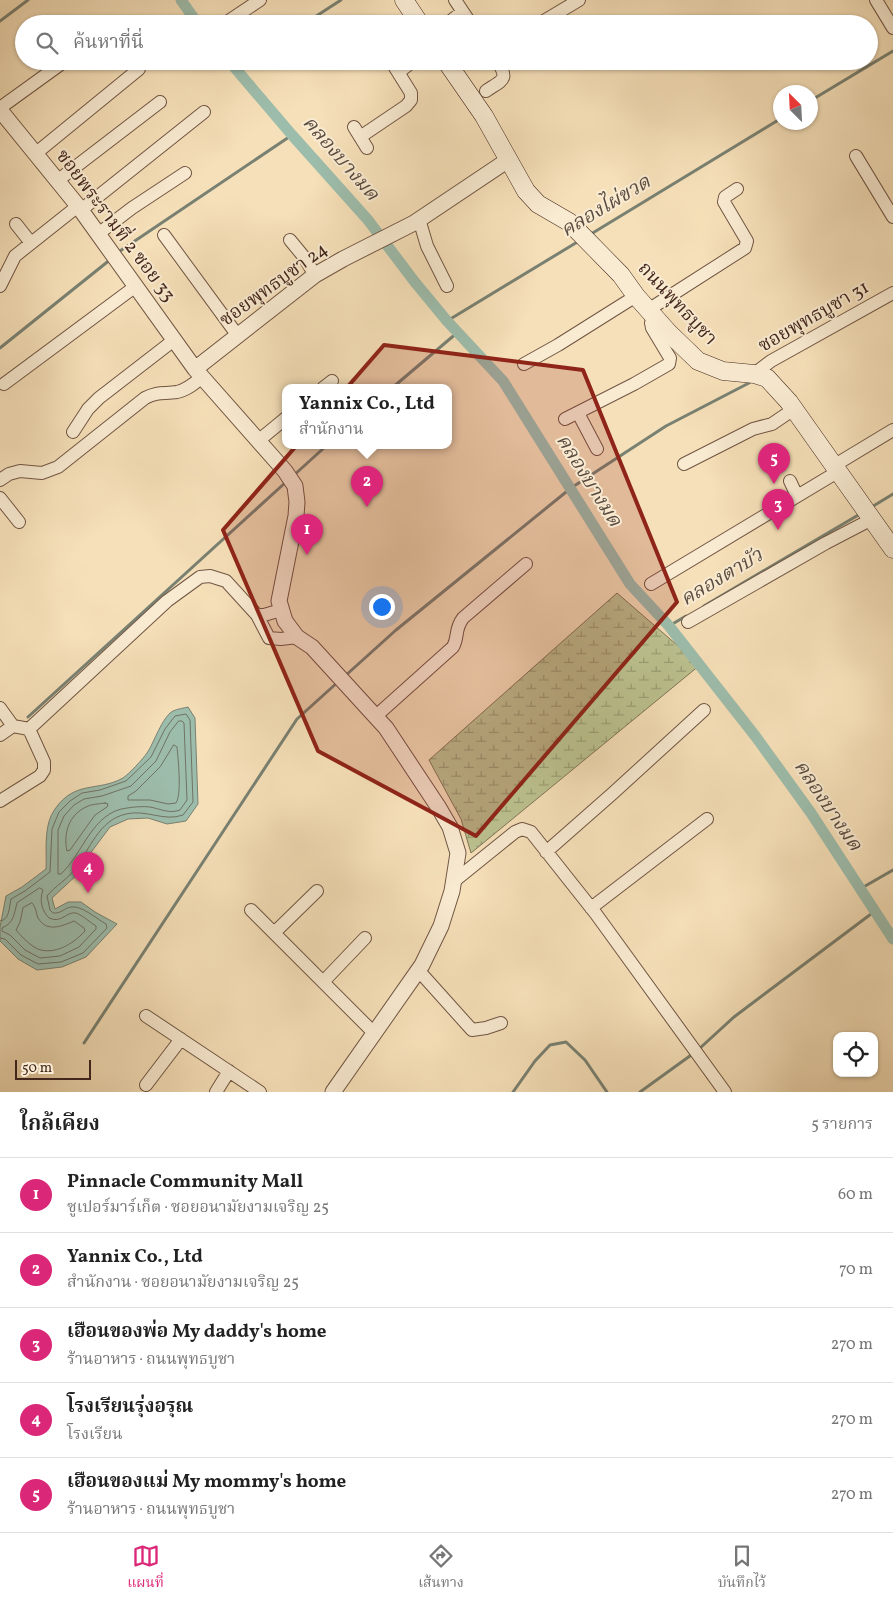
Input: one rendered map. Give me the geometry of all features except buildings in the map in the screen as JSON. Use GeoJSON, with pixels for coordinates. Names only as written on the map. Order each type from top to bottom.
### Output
{"type":"FeatureCollection","features":[{"type":"Feature","properties":{"kind":"main road"},"geometry":{"type":"LineString","coordinates":[[404,0],[414,15]]}},
{"type":"Feature","properties":{"kind":"main road","name":"ถนนพุทธบูชา"},"geometry":{"type":"LineString","coordinates":[[452,70],[481,111],[532,198],[569,222],[621,275],[651,313],[698,361],[724,371],[754,374],[767,378],[774,384],[837,468],[893,549]]}},
{"type":"Feature","properties":{"kind":"street"},"geometry":{"type":"LineString","coordinates":[[238,15],[260,0]]}},
{"type":"Feature","properties":{"kind":"street"},"geometry":{"type":"LineString","coordinates":[[454,0],[464,15]]}},
{"type":"Feature","properties":{"kind":"street"},"geometry":{"type":"LineString","coordinates":[[554,15],[579,0]]}},
{"type":"Feature","properties":{"kind":"street"},"geometry":{"type":"LineString","coordinates":[[876,0],[893,28]]}},
{"type":"Feature","properties":{"kind":"street"},"geometry":{"type":"LineString","coordinates":[[0,109],[50,70]]}},
{"type":"Feature","properties":{"kind":"street"},"geometry":{"type":"LineString","coordinates":[[35,154],[137,70]]}},
{"type":"Feature","properties":{"kind":"street"},"geometry":{"type":"LineString","coordinates":[[360,137],[410,103],[411,93],[399,72],[402,70]]}},
{"type":"Feature","properties":{"kind":"street"},"geometry":{"type":"LineString","coordinates":[[486,91],[504,79],[503,70]]}},
{"type":"Feature","properties":{"kind":"street"},"geometry":{"type":"LineString","coordinates":[[57,181],[160,102]]}},
{"type":"Feature","properties":{"kind":"street","name":"ซอยพระรามที่ 2 ซอย 33"},"geometry":{"type":"LineString","coordinates":[[0,109],[79,208],[202,377],[285,471],[295,486],[297,493],[296,516],[279,601],[281,610]]}},
{"type":"Feature","properties":{"kind":"street"},"geometry":{"type":"LineString","coordinates":[[0,286],[15,256],[204,112]]}},
{"type":"Feature","properties":{"kind":"street"},"geometry":{"type":"LineString","coordinates":[[856,156],[893,218]]}},
{"type":"Feature","properties":{"kind":"street","name":"ซอยพุทธบูชา 24"},"geometry":{"type":"LineString","coordinates":[[202,377],[238,336],[315,276],[343,259],[417,221],[508,160]]}},
{"type":"Feature","properties":{"kind":"street"},"geometry":{"type":"LineString","coordinates":[[98,234],[132,208],[185,173]]}},
{"type":"Feature","properties":{"kind":"street"},"geometry":{"type":"LineString","coordinates":[[565,420],[669,364],[670,358],[652,328],[651,313],[745,248],[747,241],[724,202],[725,197],[736,189]]}},
{"type":"Feature","properties":{"kind":"street"},"geometry":{"type":"LineString","coordinates":[[417,221],[427,246],[448,286]]}},
{"type":"Feature","properties":{"kind":"street"},"geometry":{"type":"LineString","coordinates":[[16,224],[31,243]]}},
{"type":"Feature","properties":{"kind":"street"},"geometry":{"type":"LineString","coordinates":[[164,234],[238,336]]}},
{"type":"Feature","properties":{"kind":"street"},"geometry":{"type":"LineString","coordinates":[[290,240],[304,257],[315,276]]}},
{"type":"Feature","properties":{"kind":"street"},"geometry":{"type":"LineString","coordinates":[[4,384],[136,286]]}},
{"type":"Feature","properties":{"kind":"street","name":"ซอยพุทธบูชา 31"},"geometry":{"type":"LineString","coordinates":[[754,374],[771,361],[893,293]]}},
{"type":"Feature","properties":{"kind":"street"},"geometry":{"type":"LineString","coordinates":[[524,364],[636,296]]}},
{"type":"Feature","properties":{"kind":"street"},"geometry":{"type":"LineString","coordinates":[[73,432],[88,409],[99,398],[174,340]]}},
{"type":"Feature","properties":{"kind":"street"},"geometry":{"type":"LineString","coordinates":[[0,480],[9,474],[20,471],[42,473],[58,467],[145,398],[155,393],[185,390],[202,377]]}},
{"type":"Feature","properties":{"kind":"street"},"geometry":{"type":"LineString","coordinates":[[684,464],[753,429],[772,424],[794,409]]}},
{"type":"Feature","properties":{"kind":"street"},"geometry":{"type":"LineString","coordinates":[[578,413],[597,449]]}},
{"type":"Feature","properties":{"kind":"street"},"geometry":{"type":"LineString","coordinates":[[258,441],[282,421]]}},
{"type":"Feature","properties":{"kind":"street"},"geometry":{"type":"LineString","coordinates":[[651,584],[797,496],[893,430]]}},
{"type":"Feature","properties":{"kind":"street"},"geometry":{"type":"LineString","coordinates":[[790,480],[797,496]]}},
{"type":"Feature","properties":{"kind":"street"},"geometry":{"type":"LineString","coordinates":[[0,498],[19,522]]}},
{"type":"Feature","properties":{"kind":"street"},"geometry":{"type":"LineString","coordinates":[[688,622],[826,543],[867,513]]}},
{"type":"Feature","properties":{"kind":"street"},"geometry":{"type":"LineString","coordinates":[[376,716],[453,647],[456,640],[456,628],[463,618],[526,564]]}},
{"type":"Feature","properties":{"kind":"street"},"geometry":{"type":"LineString","coordinates":[[29,729],[167,602],[200,577],[210,576],[226,581],[257,615],[269,638],[297,637]]}},
{"type":"Feature","properties":{"kind":"street"},"geometry":{"type":"LineString","coordinates":[[257,615],[281,610],[297,637],[312,647],[376,716],[427,789],[450,827],[458,853],[453,882],[441,926],[418,971],[333,1092]]}},
{"type":"Feature","properties":{"kind":"street"},"geometry":{"type":"LineString","coordinates":[[0,708],[13,726],[29,729]]}},
{"type":"Feature","properties":{"kind":"street"},"geometry":{"type":"LineString","coordinates":[[546,852],[704,710]]}},
{"type":"Feature","properties":{"kind":"street"},"geometry":{"type":"LineString","coordinates":[[0,735],[13,726]]}},
{"type":"Feature","properties":{"kind":"street"},"geometry":{"type":"LineString","coordinates":[[0,801],[40,776],[44,770],[44,762],[29,729]]}},
{"type":"Feature","properties":{"kind":"street"},"geometry":{"type":"LineString","coordinates":[[591,908],[707,819]]}},
{"type":"Feature","properties":{"kind":"street"},"geometry":{"type":"LineString","coordinates":[[453,882],[508,836],[522,829],[531,832],[591,908],[725,1092]]}},
{"type":"Feature","properties":{"kind":"street"},"geometry":{"type":"LineString","coordinates":[[274,933],[317,891]]}},
{"type":"Feature","properties":{"kind":"street"},"geometry":{"type":"LineString","coordinates":[[251,910],[374,1033]]}},
{"type":"Feature","properties":{"kind":"street"},"geometry":{"type":"LineString","coordinates":[[323,982],[364,938]]}},
{"type":"Feature","properties":{"kind":"street"},"geometry":{"type":"LineString","coordinates":[[418,971],[472,1030],[501,1023]]}},
{"type":"Feature","properties":{"kind":"street"},"geometry":{"type":"LineString","coordinates":[[146,1016],[260,1092]]}},
{"type":"Feature","properties":{"kind":"street"},"geometry":{"type":"LineString","coordinates":[[146,1085],[181,1039]]}},
{"type":"Feature","properties":{"kind":"street"},"geometry":{"type":"LineString","coordinates":[[216,1092],[229,1071]]}},
{"type":"Feature","properties":{"kind":"highlighted area"},"geometry":{"type":"Polygon","coordinates":[[[384,345],[583,370],[677,602],[476,836],[318,751],[223,530],[384,345]]]}},
{"type":"Feature","properties":{"kind":"green space"},"geometry":{"type":"Polygon","coordinates":[[[617,593],[700,665],[471,853],[461,819],[429,760],[617,593]]]}},
{"type":"Feature","properties":{"kind":"water"},"geometry":{"type":"Polygon","coordinates":[[[188,707],[195,718],[198,804],[186,821],[167,824],[148,818],[128,819],[110,827],[89,855],[79,873],[52,898],[55,909],[68,902],[81,902],[117,924],[86,957],[62,967],[37,970],[18,959],[0,941],[0,927],[6,896],[46,869],[47,830],[55,809],[63,800],[79,790],[105,785],[126,776],[147,753],[169,714],[175,710],[188,707]]]}},
{"type":"Feature","properties":{"kind":"waterway"},"geometry":{"type":"LineString","coordinates":[[0,21],[28,0]]}},
{"type":"Feature","properties":{"kind":"waterway","name":"คลองบางมด"},"geometry":{"type":"LineString","coordinates":[[181,0],[192,15]]}},
{"type":"Feature","properties":{"kind":"waterway"},"geometry":{"type":"LineString","coordinates":[[318,15],[341,0]]}},
{"type":"Feature","properties":{"kind":"waterway","name":"คลองไผ่ขวด"},"geometry":{"type":"LineString","coordinates":[[878,60],[893,51]]}},
{"type":"Feature","properties":{"kind":"waterway","name":"คลองบางมด"},"geometry":{"type":"LineString","coordinates":[[237,70],[368,220],[447,321],[503,381],[630,584],[669,626],[756,737],[811,813],[893,939]]}},
{"type":"Feature","properties":{"kind":"waterway","name":"คลองไผ่ขวด"},"geometry":{"type":"LineString","coordinates":[[818,96],[861,70]]}},
{"type":"Feature","properties":{"kind":"waterway","name":"คลองไผ่ขวด"},"geometry":{"type":"LineString","coordinates":[[591,234],[773,123]]}},
{"type":"Feature","properties":{"kind":"waterway"},"geometry":{"type":"LineString","coordinates":[[117,253],[292,135]]}},
{"type":"Feature","properties":{"kind":"waterway","name":"คลองไผ่ขวด"},"geometry":{"type":"LineString","coordinates":[[447,321],[579,241]]}},
{"type":"Feature","properties":{"kind":"waterway"},"geometry":{"type":"LineString","coordinates":[[0,348],[111,259]]}},
{"type":"Feature","properties":{"kind":"waterway"},"geometry":{"type":"LineString","coordinates":[[397,384],[458,332]]}},
{"type":"Feature","properties":{"kind":"waterway"},"geometry":{"type":"LineString","coordinates":[[345,676],[396,630],[571,488],[666,426],[749,383]]}},
{"type":"Feature","properties":{"kind":"waterway"},"geometry":{"type":"LineString","coordinates":[[293,476],[323,449]]}},
{"type":"Feature","properties":{"kind":"waterway"},"geometry":{"type":"LineString","coordinates":[[28,717],[286,482]]}},
{"type":"Feature","properties":{"kind":"waterway","name":"คลองตาบัว"},"geometry":{"type":"LineString","coordinates":[[870,508],[893,494]]}},
{"type":"Feature","properties":{"kind":"waterway","name":"คลองตาบัว"},"geometry":{"type":"LineString","coordinates":[[704,606],[860,514]]}},
{"type":"Feature","properties":{"kind":"waterway","name":"คลองตาบัว"},"geometry":{"type":"LineString","coordinates":[[669,626],[686,616]]}},
{"type":"Feature","properties":{"kind":"waterway"},"geometry":{"type":"LineString","coordinates":[[84,1043],[297,719],[339,681]]}},
{"type":"Feature","properties":{"kind":"waterway"},"geometry":{"type":"LineString","coordinates":[[860,889],[893,870]]}},
{"type":"Feature","properties":{"kind":"waterway"},"geometry":{"type":"LineString","coordinates":[[699,1049],[734,1017],[875,911]]}},
{"type":"Feature","properties":{"kind":"waterway"},"geometry":{"type":"LineString","coordinates":[[513,1092],[535,1061],[550,1045],[566,1042],[585,1060],[607,1092]]}},
{"type":"Feature","properties":{"kind":"waterway"},"geometry":{"type":"LineString","coordinates":[[640,1092],[694,1053]]}},
{"type":"Feature","properties":{"kind":"place","name":"เฮือนของแม่ My mommy's home"},"geometry":{"type":"Point","coordinates":[774,484]}},
{"type":"Feature","properties":{"kind":"place","name":"Yannix Co., Ltd"},"geometry":{"type":"Point","coordinates":[367,507]}},
{"type":"Feature","properties":{"kind":"place","name":"เฮือนของพ่อ My daddy's home"},"geometry":{"type":"Point","coordinates":[778,530]}},
{"type":"Feature","properties":{"kind":"place","name":"Pinnacle Community Mall"},"geometry":{"type":"Point","coordinates":[307,555]}},
{"type":"Feature","properties":{"kind":"place","name":"โรงเรียนรุ่งอรุณ"},"geometry":{"type":"Point","coordinates":[88,893]}}]}
